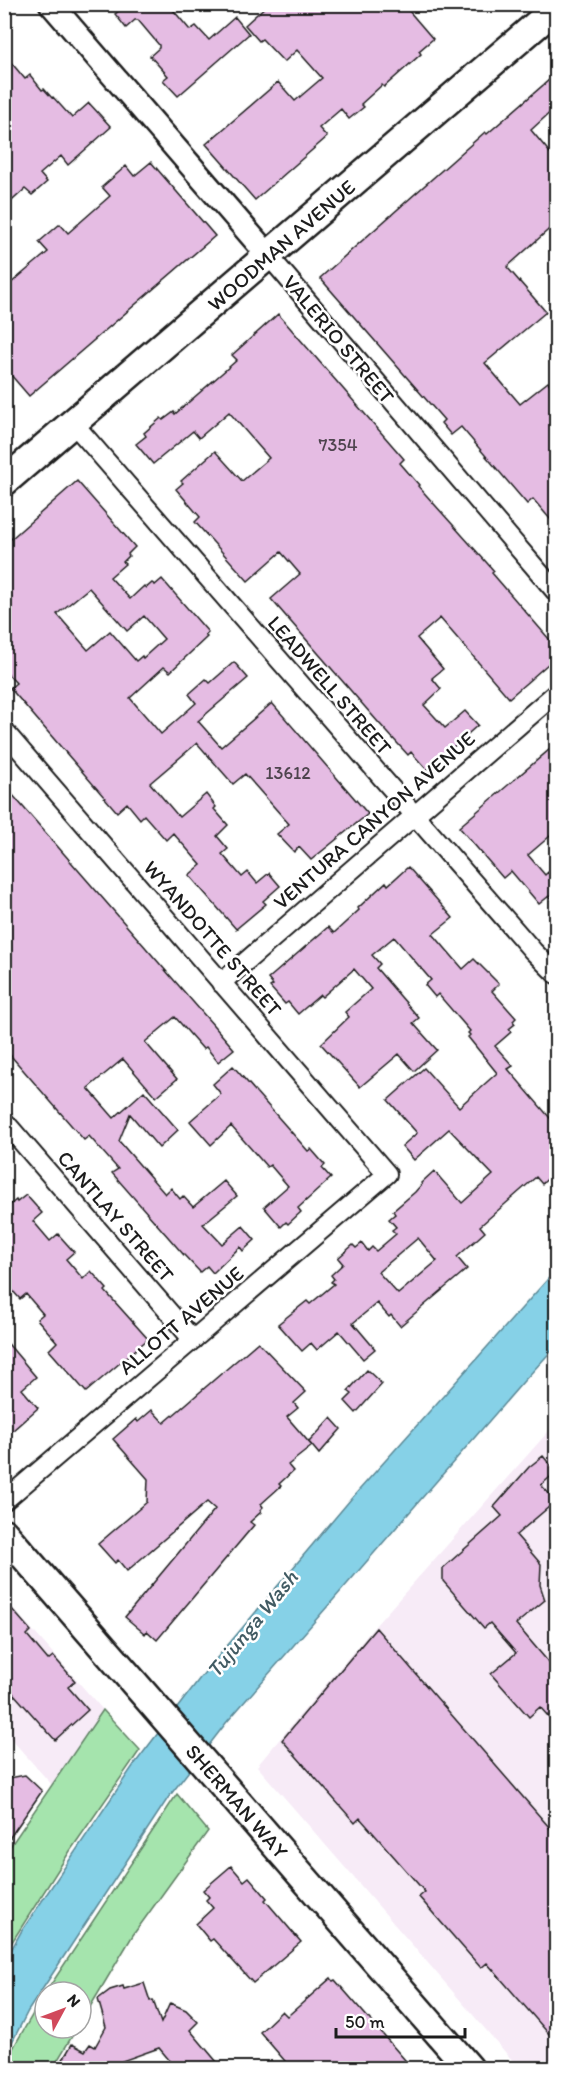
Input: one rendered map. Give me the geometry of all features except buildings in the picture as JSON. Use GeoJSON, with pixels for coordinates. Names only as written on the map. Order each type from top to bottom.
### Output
{"type":"FeatureCollection","features":[{"type":"Feature","properties":{"kind":"main road","name":"WOODMAN AVENUE"},"geometry":{"type":"LineString","coordinates":[[4,482],[556,8]]}},
{"type":"Feature","properties":{"kind":"main road","name":"SHERMAN WAY"},"geometry":{"type":"LineString","coordinates":[[4,1533],[469,2068]]}},
{"type":"Feature","properties":{"kind":"street","name":"VALERIO STREET"},"geometry":{"type":"LineString","coordinates":[[51,4],[556,592]]}},
{"type":"Feature","properties":{"kind":"street","name":"LEADWELL STREET"},"geometry":{"type":"LineString","coordinates":[[73,423],[533,951],[556,974]]}},
{"type":"Feature","properties":{"kind":"street","name":"VENTURA CANYON AVENUE"},"geometry":{"type":"LineString","coordinates":[[221,982],[556,693]]}},
{"type":"Feature","properties":{"kind":"street","name":"WYANDOTTE STREET"},"geometry":{"type":"LineString","coordinates":[[4,731],[387,1174]]}},
{"type":"Feature","properties":{"kind":"street","name":"CANTLAY STREET"},"geometry":{"type":"LineString","coordinates":[[4,1121],[193,1340]]}},
{"type":"Feature","properties":{"kind":"street","name":"ALLOTT AVENUE"},"geometry":{"type":"LineString","coordinates":[[4,1501],[387,1174]]}},
{"type":"Feature","properties":{"kind":"shaded area"},"geometry":{"type":"Polygon","coordinates":[[[556,1423],[556,2068],[519,2068],[257,1766],[375,1626],[556,1423]]]}},
{"type":"Feature","properties":{"kind":"shaded area"},"geometry":{"type":"Polygon","coordinates":[[[4,1598],[103,1710],[52,1785],[5,1732],[4,1598]]]}},
{"type":"Feature","properties":{"kind":"green space"},"geometry":{"type":"Polygon","coordinates":[[[103,1710],[140,1750],[70,1851],[5,1953],[5,1854],[103,1710]]]}},
{"type":"Feature","properties":{"kind":"green space"},"geometry":{"type":"Polygon","coordinates":[[[177,1794],[208,1831],[133,1935],[93,2002],[93,1980],[54,1980],[177,1794]]]}},
{"type":"Feature","properties":{"kind":"green space"},"geometry":{"type":"Polygon","coordinates":[[[33,2014],[33,2040],[70,2040],[53,2068],[5,2068],[5,2062],[33,2014]]]}},
{"type":"Feature","properties":{"kind":"water","name":"Tujunga Wash"},"geometry":{"type":"Polygon","coordinates":[[[556,1270],[556,1346],[226,1723],[168,1798],[48,1980],[33,1980],[33,2003],[5,2056],[5,1961],[21,1932],[133,1766],[200,1678],[351,1499],[556,1270]]]}}]}
